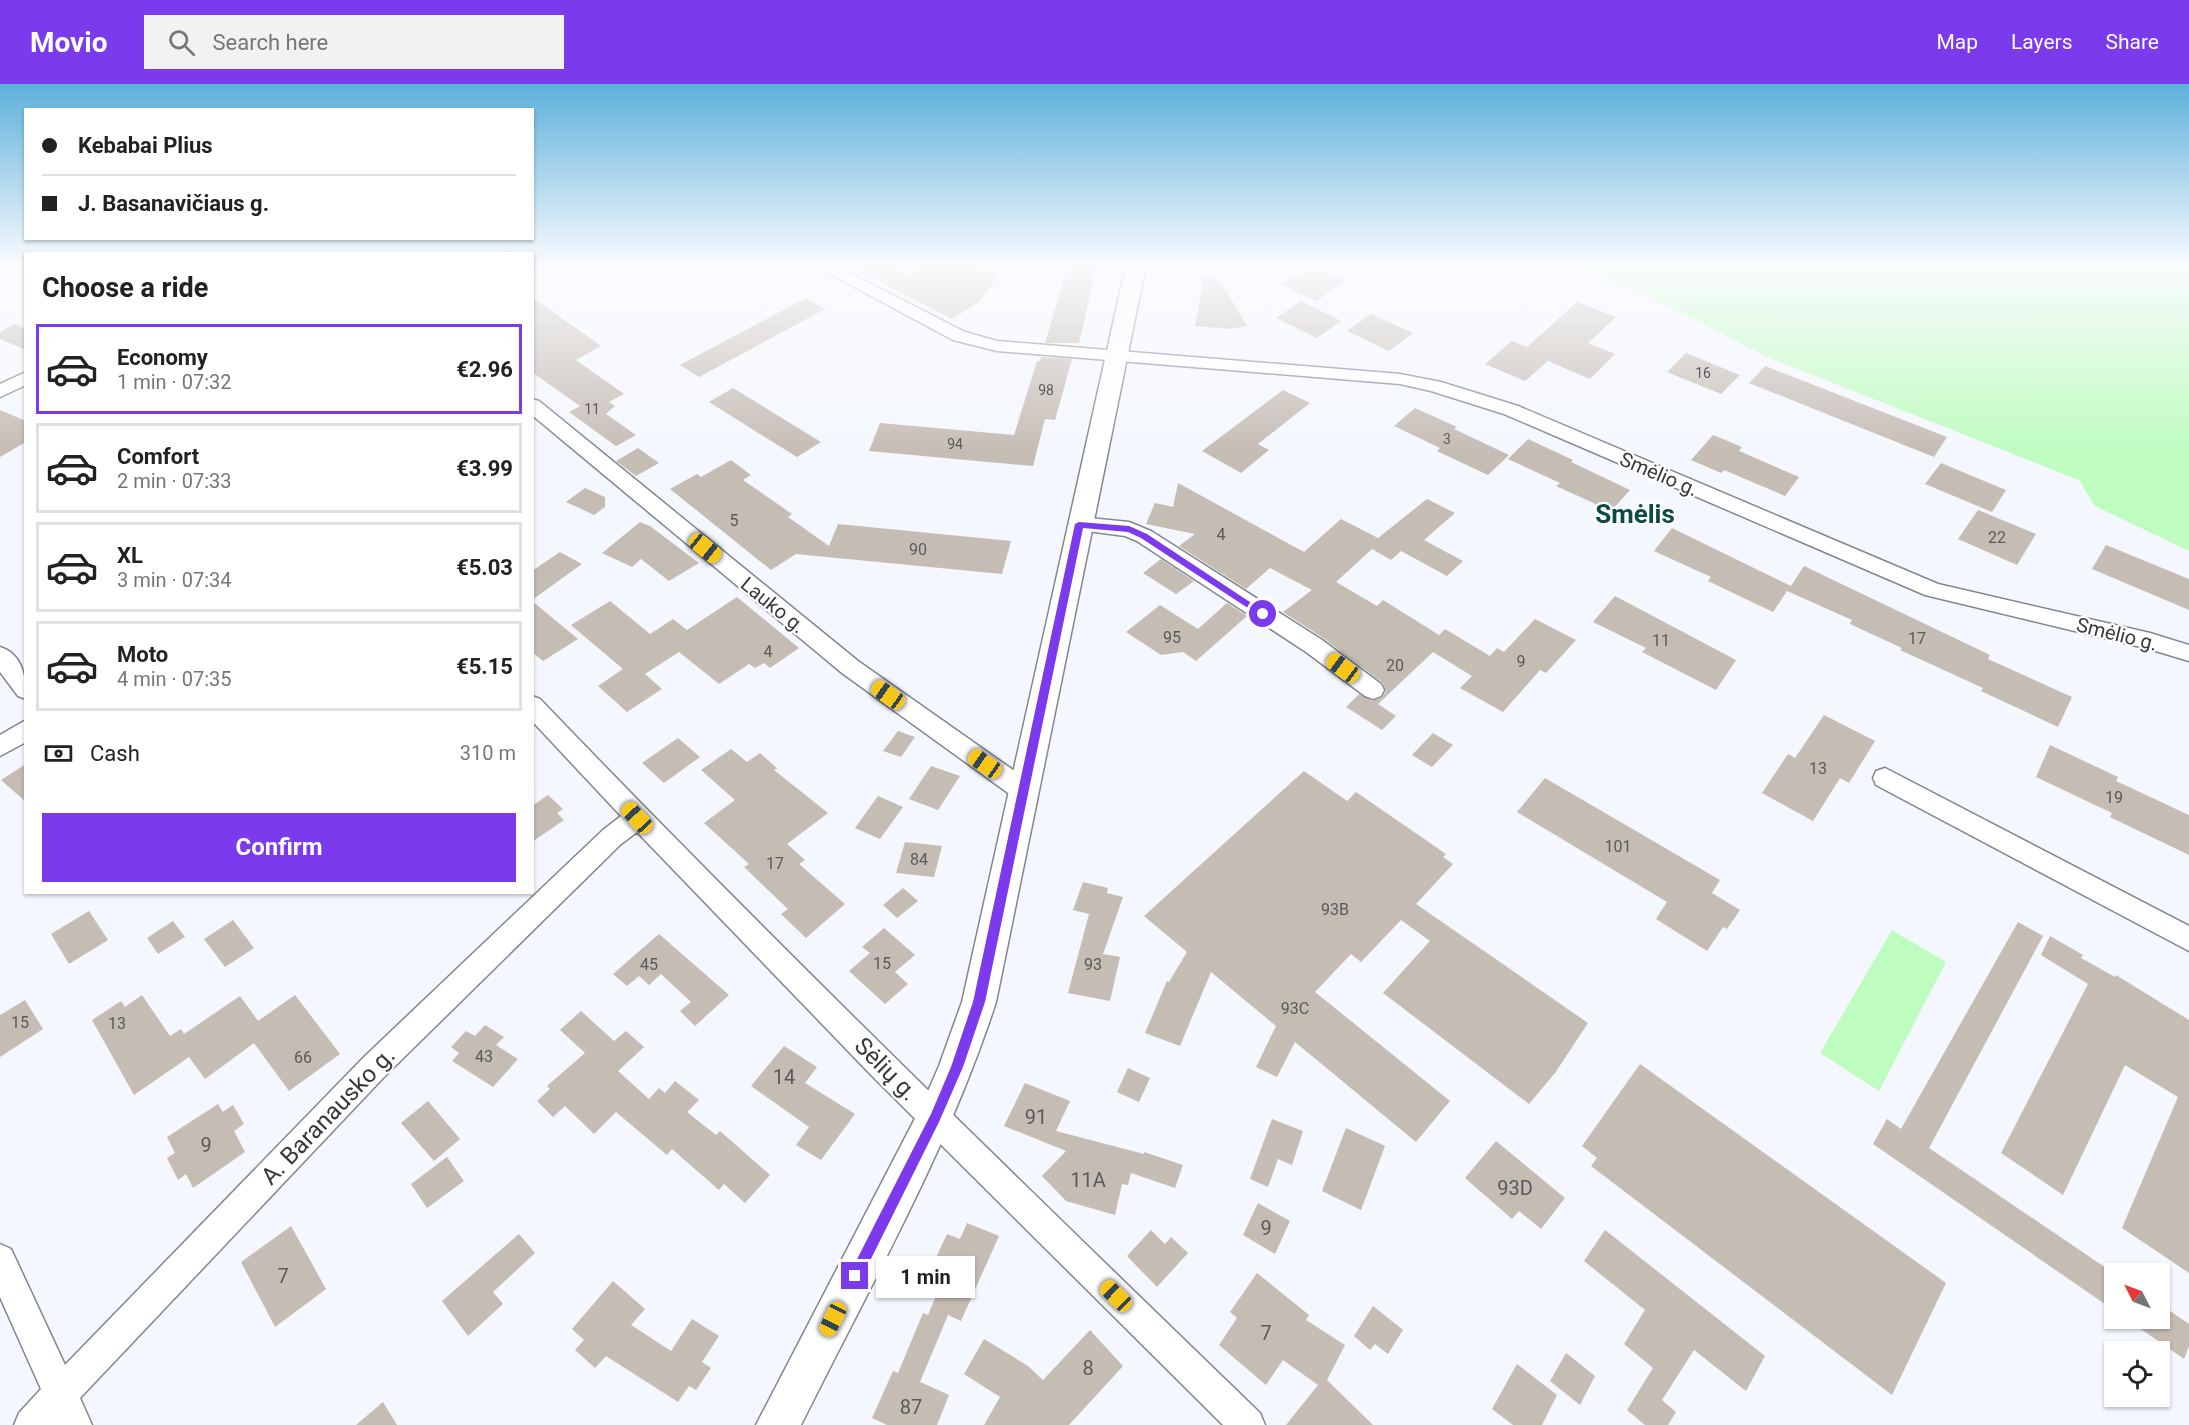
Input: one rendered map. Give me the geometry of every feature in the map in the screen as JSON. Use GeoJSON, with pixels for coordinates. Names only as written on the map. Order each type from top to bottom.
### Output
{"type":"FeatureCollection","features":[{"type":"Feature","properties":{"kind":"main road"},"geometry":{"type":"LineString","coordinates":[[778,1425],[935,1118],[957,1067],[979,1002],[1079,524],[1124,328]]}},
{"type":"Feature","properties":{"kind":"street","name":"Smėlio g."},"geometry":{"type":"LineString","coordinates":[[943,328],[959,336],[998,346],[1400,379],[1435,386],[1511,410],[1933,590],[2150,641],[2189,653]]}},
{"type":"Feature","properties":{"kind":"street"},"geometry":{"type":"LineString","coordinates":[[0,391],[24,378]]}},
{"type":"Feature","properties":{"kind":"street","name":"Lauko g."},"geometry":{"type":"LineString","coordinates":[[534,407],[850,667],[1024,791]]}},
{"type":"Feature","properties":{"kind":"street"},"geometry":{"type":"LineString","coordinates":[[1079,524],[1129,529],[1144,536],[1314,646],[1372,690]]}},
{"type":"Feature","properties":{"kind":"street"},"geometry":{"type":"LineString","coordinates":[[0,655],[24,687]]}},
{"type":"Feature","properties":{"kind":"street","name":"Sėlių g."},"geometry":{"type":"LineString","coordinates":[[534,707],[637,818],[935,1118],[1248,1425]]}},
{"type":"Feature","properties":{"kind":"street"},"geometry":{"type":"LineString","coordinates":[[0,747],[24,730]]}},
{"type":"Feature","properties":{"kind":"street"},"geometry":{"type":"LineString","coordinates":[[1885,778],[2189,939]]}},
{"type":"Feature","properties":{"kind":"street","name":"A. Baranausko g."},"geometry":{"type":"LineString","coordinates":[[31,1425],[374,1067],[612,837],[637,818]]}},
{"type":"Feature","properties":{"kind":"street"},"geometry":{"type":"LineString","coordinates":[[0,1260],[75,1425]]}},
{"type":"Feature","properties":{"kind":"green space"},"geometry":{"type":"Polygon","coordinates":[[[1710,328],[2189,328],[2189,551],[2095,506],[2079,480],[1767,357],[1710,328]]]}},
{"type":"Feature","properties":{"kind":"green space"},"geometry":{"type":"Polygon","coordinates":[[[1892,930],[1946,962],[1879,1091],[1820,1053],[1892,930]]]}},
{"type":"Feature","properties":{"kind":"building"},"geometry":{"type":"Polygon","coordinates":[[[8,328],[24,328],[24,349],[0,339],[0,332],[8,328]]]}},
{"type":"Feature","properties":{"kind":"building"},"geometry":{"type":"Polygon","coordinates":[[[534,328],[575,328],[601,346],[576,360],[624,394],[609,402],[615,406],[606,414],[636,435],[616,446],[569,412],[580,406],[534,373],[534,328]]]}},
{"type":"Feature","properties":{"kind":"building"},"geometry":{"type":"Polygon","coordinates":[[[750,328],[791,328],[699,377],[680,365],[750,328]]]}},
{"type":"Feature","properties":{"kind":"building"},"geometry":{"type":"Polygon","coordinates":[[[1050,328],[1083,328],[1079,343],[1045,343],[1050,328]]]}},
{"type":"Feature","properties":{"kind":"building"},"geometry":{"type":"Polygon","coordinates":[[[1296,328],[1332,328],[1317,338],[1296,328]]]}},
{"type":"Feature","properties":{"kind":"building"},"geometry":{"type":"Polygon","coordinates":[[[1352,328],[1401,328],[1413,333],[1389,351],[1347,331],[1352,328]]]}},
{"type":"Feature","properties":{"kind":"building"},"geometry":{"type":"Polygon","coordinates":[[[1549,328],[1605,328],[1588,343],[1615,354],[1590,379],[1548,361],[1525,381],[1485,364],[1512,341],[1527,347],[1549,328]]]}},
{"type":"Feature","properties":{"kind":"building"},"geometry":{"type":"Polygon","coordinates":[[[1686,353],[1740,375],[1721,394],[1667,372],[1686,353]]]}},
{"type":"Feature","properties":{"kind":"building"},"geometry":{"type":"Polygon","coordinates":[[[1041,357],[1072,359],[1055,420],[1045,419],[1033,466],[869,451],[880,423],[1014,435],[1037,361],[1040,361],[1041,357]]]}},
{"type":"Feature","properties":{"kind":"building"},"geometry":{"type":"Polygon","coordinates":[[[1765,366],[1947,437],[1934,457],[1749,383],[1765,366]]]}},
{"type":"Feature","properties":{"kind":"building"},"geometry":{"type":"Polygon","coordinates":[[[733,388],[821,442],[797,457],[709,402],[733,388]]]}},
{"type":"Feature","properties":{"kind":"building"},"geometry":{"type":"Polygon","coordinates":[[[1283,390],[1310,403],[1258,444],[1269,450],[1241,473],[1202,451],[1283,390]]]}},
{"type":"Feature","properties":{"kind":"building"},"geometry":{"type":"Polygon","coordinates":[[[1415,408],[1509,455],[1488,475],[1437,451],[1440,448],[1394,426],[1415,408]]]}},
{"type":"Feature","properties":{"kind":"building"},"geometry":{"type":"Polygon","coordinates":[[[0,410],[24,420],[24,443],[0,457],[0,410]]]}},
{"type":"Feature","properties":{"kind":"building"},"geometry":{"type":"Polygon","coordinates":[[[1713,435],[1742,447],[1739,451],[1799,477],[1785,496],[1724,470],[1721,473],[1691,460],[1713,435]]]}},
{"type":"Feature","properties":{"kind":"building"},"geometry":{"type":"Polygon","coordinates":[[[1528,439],[1630,490],[1611,511],[1556,486],[1560,483],[1508,459],[1528,439]]]}},
{"type":"Feature","properties":{"kind":"building"},"geometry":{"type":"Polygon","coordinates":[[[638,448],[659,463],[636,476],[616,461],[638,448]]]}},
{"type":"Feature","properties":{"kind":"building"},"geometry":{"type":"Polygon","coordinates":[[[731,460],[751,475],[743,480],[792,514],[788,517],[829,546],[838,524],[1011,541],[1002,574],[796,554],[771,570],[670,489],[697,474],[701,477],[731,460]]]}},
{"type":"Feature","properties":{"kind":"building"},"geometry":{"type":"Polygon","coordinates":[[[1941,463],[2006,490],[1992,512],[1925,484],[1941,463]]]}},
{"type":"Feature","properties":{"kind":"building"},"geometry":{"type":"Polygon","coordinates":[[[1178,483],[1304,552],[1341,519],[1378,538],[1427,499],[1455,513],[1424,540],[1463,561],[1447,576],[1401,551],[1391,560],[1372,549],[1336,582],[1377,606],[1383,600],[1439,635],[1445,629],[1490,656],[1497,648],[1504,652],[1535,619],[1576,640],[1546,673],[1540,670],[1503,712],[1460,688],[1472,676],[1433,652],[1378,704],[1396,716],[1382,730],[1346,707],[1359,694],[1372,701],[1382,698],[1386,691],[1383,683],[1323,638],[1283,612],[1312,590],[1270,568],[1246,589],[1179,546],[1195,534],[1146,524],[1155,503],[1173,507],[1178,483]]]}},
{"type":"Feature","properties":{"kind":"building"},"geometry":{"type":"Polygon","coordinates":[[[585,488],[605,497],[605,507],[594,515],[566,502],[585,488]]]}},
{"type":"Feature","properties":{"kind":"building"},"geometry":{"type":"Polygon","coordinates":[[[1978,510],[2036,534],[2017,565],[1958,539],[1978,510]]]}},
{"type":"Feature","properties":{"kind":"building"},"geometry":{"type":"Polygon","coordinates":[[[640,522],[650,526],[699,563],[669,581],[641,559],[632,567],[602,553],[640,522]]]}},
{"type":"Feature","properties":{"kind":"building"},"geometry":{"type":"Polygon","coordinates":[[[1672,528],[1791,586],[1804,566],[1990,655],[1988,659],[2072,697],[2058,727],[1981,691],[1983,688],[1900,650],[1902,648],[1850,624],[1852,620],[1787,591],[1773,612],[1708,581],[1711,577],[1654,551],[1672,528]]]}},
{"type":"Feature","properties":{"kind":"building"},"geometry":{"type":"Polygon","coordinates":[[[2106,545],[2189,579],[2189,610],[2092,569],[2106,545]]]}},
{"type":"Feature","properties":{"kind":"building"},"geometry":{"type":"Polygon","coordinates":[[[560,552],[582,564],[534,599],[534,570],[560,552]]]}},
{"type":"Feature","properties":{"kind":"building"},"geometry":{"type":"Polygon","coordinates":[[[1161,559],[1194,581],[1176,594],[1143,573],[1161,559]]]}},
{"type":"Feature","properties":{"kind":"building"},"geometry":{"type":"Polygon","coordinates":[[[1615,596],[1736,660],[1716,690],[1642,652],[1646,648],[1593,622],[1615,596]]]}},
{"type":"Feature","properties":{"kind":"building"},"geometry":{"type":"Polygon","coordinates":[[[737,597],[799,648],[770,668],[764,663],[755,668],[749,664],[719,684],[679,652],[645,674],[662,689],[627,712],[598,686],[623,669],[571,625],[610,601],[650,634],[673,619],[687,630],[737,597]]]}},
{"type":"Feature","properties":{"kind":"building"},"geometry":{"type":"Polygon","coordinates":[[[534,603],[578,639],[543,661],[534,654],[534,603]]]}},
{"type":"Feature","properties":{"kind":"building"},"geometry":{"type":"Polygon","coordinates":[[[1227,603],[1247,616],[1196,661],[1183,652],[1161,655],[1126,632],[1160,605],[1198,629],[1227,603]]]}},
{"type":"Feature","properties":{"kind":"building"},"geometry":{"type":"Polygon","coordinates":[[[1824,715],[1875,741],[1849,783],[1840,778],[1813,821],[1762,793],[1788,754],[1795,758],[1824,715]]]}},
{"type":"Feature","properties":{"kind":"building"},"geometry":{"type":"Polygon","coordinates":[[[898,731],[915,737],[901,757],[883,751],[898,731]]]}},
{"type":"Feature","properties":{"kind":"building"},"geometry":{"type":"Polygon","coordinates":[[[1433,733],[1453,745],[1432,767],[1412,755],[1433,733]]]}},
{"type":"Feature","properties":{"kind":"building"},"geometry":{"type":"Polygon","coordinates":[[[678,738],[700,757],[664,783],[642,763],[678,738]]]}},
{"type":"Feature","properties":{"kind":"building"},"geometry":{"type":"Polygon","coordinates":[[[2050,745],[2118,777],[2116,781],[2189,815],[2189,855],[2110,817],[2112,813],[2036,777],[2050,745]]]}},
{"type":"Feature","properties":{"kind":"building"},"geometry":{"type":"Polygon","coordinates":[[[731,749],[747,762],[760,753],[777,768],[774,770],[828,813],[787,844],[805,860],[799,864],[845,904],[806,938],[781,914],[788,909],[744,867],[749,864],[704,823],[735,800],[701,770],[731,749]]]}},
{"type":"Feature","properties":{"kind":"building"},"geometry":{"type":"Polygon","coordinates":[[[24,765],[24,800],[1,780],[24,765]]]}},
{"type":"Feature","properties":{"kind":"building"},"geometry":{"type":"Polygon","coordinates":[[[931,766],[960,776],[938,810],[909,799],[931,766]]]}},
{"type":"Feature","properties":{"kind":"building"},"geometry":{"type":"Polygon","coordinates":[[[1304,771],[1347,801],[1356,792],[1446,854],[1443,857],[1453,864],[1416,904],[1588,1023],[1555,1073],[1529,1104],[1383,993],[1430,941],[1401,920],[1361,962],[1351,954],[1315,992],[1450,1101],[1416,1142],[1295,1042],[1277,1077],[1256,1067],[1276,1026],[1211,972],[1180,1046],[1145,1033],[1167,981],[1169,982],[1187,952],[1144,916],[1304,771]]]}},
{"type":"Feature","properties":{"kind":"building"},"geometry":{"type":"Polygon","coordinates":[[[1545,778],[1720,880],[1712,893],[1740,910],[1727,929],[1723,927],[1707,951],[1656,919],[1667,902],[1517,812],[1545,778]]]}},
{"type":"Feature","properties":{"kind":"building"},"geometry":{"type":"Polygon","coordinates":[[[548,795],[563,809],[557,813],[564,820],[534,841],[534,805],[548,795]]]}},
{"type":"Feature","properties":{"kind":"building"},"geometry":{"type":"Polygon","coordinates":[[[878,796],[903,807],[880,839],[855,828],[878,796]]]}},
{"type":"Feature","properties":{"kind":"building"},"geometry":{"type":"Polygon","coordinates":[[[905,842],[942,846],[934,877],[896,873],[905,842]]]}},
{"type":"Feature","properties":{"kind":"building"},"geometry":{"type":"Polygon","coordinates":[[[1083,882],[1108,888],[1107,893],[1123,897],[1103,954],[1120,957],[1110,1001],[1068,993],[1089,914],[1073,910],[1083,882]]]}},
{"type":"Feature","properties":{"kind":"building"},"geometry":{"type":"Polygon","coordinates":[[[903,888],[918,901],[897,918],[883,905],[903,888]]]}},
{"type":"Feature","properties":{"kind":"building"},"geometry":{"type":"Polygon","coordinates":[[[89,911],[108,940],[69,964],[51,934],[89,911]]]}},
{"type":"Feature","properties":{"kind":"building"},"geometry":{"type":"Polygon","coordinates":[[[233,920],[254,948],[225,967],[204,939],[233,920]]]}},
{"type":"Feature","properties":{"kind":"building"},"geometry":{"type":"Polygon","coordinates":[[[173,921],[185,937],[158,954],[147,938],[173,921]]]}},
{"type":"Feature","properties":{"kind":"building"},"geometry":{"type":"Polygon","coordinates":[[[2018,922],[2043,936],[1929,1148],[2104,1267],[2104,1303],[1873,1144],[1887,1119],[1901,1129],[2018,922]]]}},
{"type":"Feature","properties":{"kind":"building"},"geometry":{"type":"Polygon","coordinates":[[[884,928],[915,955],[895,972],[908,984],[885,1004],[849,971],[870,953],[862,947],[884,928]]]}},
{"type":"Feature","properties":{"kind":"building"},"geometry":{"type":"Polygon","coordinates":[[[659,934],[729,995],[695,1026],[680,1011],[691,1002],[661,974],[649,985],[639,976],[627,986],[613,974],[659,934]]]}},
{"type":"Feature","properties":{"kind":"building"},"geometry":{"type":"Polygon","coordinates":[[[2050,936],[2083,955],[2081,958],[2115,977],[2116,975],[2189,1020],[2189,1273],[2122,1228],[2178,1097],[2125,1065],[2063,1195],[2001,1153],[2088,984],[2041,955],[2050,936]]]}},
{"type":"Feature","properties":{"kind":"building"},"geometry":{"type":"Polygon","coordinates":[[[142,995],[170,1036],[181,1029],[184,1034],[240,996],[258,1021],[295,995],[340,1054],[289,1091],[254,1043],[205,1079],[189,1057],[134,1095],[92,1020],[121,1001],[125,1007],[142,995]]]}},
{"type":"Feature","properties":{"kind":"building"},"geometry":{"type":"Polygon","coordinates":[[[25,1000],[43,1029],[0,1057],[0,1015],[25,1000]]]}},
{"type":"Feature","properties":{"kind":"building"},"geometry":{"type":"Polygon","coordinates":[[[581,1011],[614,1041],[626,1031],[644,1047],[618,1071],[649,1099],[659,1088],[665,1093],[675,1081],[699,1100],[687,1112],[716,1135],[720,1131],[770,1175],[745,1203],[724,1184],[719,1190],[672,1149],[667,1155],[616,1112],[594,1134],[565,1106],[553,1117],[537,1101],[550,1089],[547,1086],[585,1053],[560,1030],[581,1011]]]}},
{"type":"Feature","properties":{"kind":"building"},"geometry":{"type":"Polygon","coordinates":[[[485,1025],[504,1037],[496,1045],[518,1059],[493,1087],[452,1061],[459,1053],[451,1047],[466,1031],[475,1036],[485,1025]]]}},
{"type":"Feature","properties":{"kind":"building"},"geometry":{"type":"Polygon","coordinates":[[[784,1046],[817,1067],[805,1083],[855,1114],[821,1160],[796,1145],[809,1127],[751,1086],[784,1046]]]}},
{"type":"Feature","properties":{"kind":"building"},"geometry":{"type":"Polygon","coordinates":[[[1640,1064],[1946,1283],[1892,1395],[1591,1166],[1597,1158],[1582,1146],[1640,1064]]]}},
{"type":"Feature","properties":{"kind":"building"},"geometry":{"type":"Polygon","coordinates":[[[1128,1068],[1150,1078],[1139,1102],[1117,1092],[1128,1068]]]}},
{"type":"Feature","properties":{"kind":"building"},"geometry":{"type":"Polygon","coordinates":[[[1025,1083],[1070,1101],[1056,1131],[1144,1154],[1144,1152],[1183,1165],[1175,1188],[1131,1173],[1128,1185],[1122,1184],[1115,1215],[1066,1201],[1042,1176],[1066,1151],[1004,1126],[1025,1083]]]}},
{"type":"Feature","properties":{"kind":"building"},"geometry":{"type":"Polygon","coordinates":[[[428,1101],[460,1139],[434,1161],[401,1123],[428,1101]]]}},
{"type":"Feature","properties":{"kind":"building"},"geometry":{"type":"Polygon","coordinates":[[[218,1104],[223,1112],[233,1105],[244,1124],[234,1131],[245,1152],[193,1188],[186,1174],[178,1180],[167,1158],[175,1153],[167,1137],[218,1104]]]}},
{"type":"Feature","properties":{"kind":"building"},"geometry":{"type":"Polygon","coordinates":[[[1272,1119],[1303,1131],[1292,1165],[1278,1159],[1268,1187],[1250,1179],[1272,1119]]]}},
{"type":"Feature","properties":{"kind":"building"},"geometry":{"type":"Polygon","coordinates":[[[1346,1128],[1385,1146],[1361,1210],[1322,1191],[1346,1128]]]}},
{"type":"Feature","properties":{"kind":"building"},"geometry":{"type":"Polygon","coordinates":[[[1496,1141],[1565,1198],[1541,1229],[1519,1211],[1512,1219],[1465,1178],[1496,1141]]]}},
{"type":"Feature","properties":{"kind":"building"},"geometry":{"type":"Polygon","coordinates":[[[447,1157],[464,1181],[427,1208],[411,1184],[447,1157]]]}},
{"type":"Feature","properties":{"kind":"building"},"geometry":{"type":"Polygon","coordinates":[[[1258,1203],[1290,1221],[1275,1254],[1243,1235],[1258,1203]]]}},
{"type":"Feature","properties":{"kind":"building"},"geometry":{"type":"Polygon","coordinates":[[[967,1223],[999,1236],[961,1321],[948,1315],[920,1382],[949,1395],[937,1425],[887,1425],[872,1418],[893,1371],[898,1373],[923,1313],[928,1315],[945,1274],[931,1268],[947,1234],[960,1239],[967,1223]]]}},
{"type":"Feature","properties":{"kind":"building"},"geometry":{"type":"Polygon","coordinates":[[[291,1226],[326,1289],[275,1327],[241,1262],[291,1226]]]}},
{"type":"Feature","properties":{"kind":"building"},"geometry":{"type":"Polygon","coordinates":[[[1151,1230],[1165,1244],[1171,1237],[1188,1253],[1157,1287],[1127,1256],[1151,1230]]]}},
{"type":"Feature","properties":{"kind":"building"},"geometry":{"type":"Polygon","coordinates":[[[1605,1230],[1765,1356],[1746,1391],[1694,1350],[1662,1400],[1676,1412],[1668,1425],[1645,1425],[1627,1410],[1653,1368],[1624,1344],[1645,1310],[1584,1261],[1605,1230]]]}},
{"type":"Feature","properties":{"kind":"building"},"geometry":{"type":"Polygon","coordinates":[[[519,1234],[535,1253],[493,1292],[503,1304],[468,1336],[442,1301],[519,1234]]]}},
{"type":"Feature","properties":{"kind":"building"},"geometry":{"type":"Polygon","coordinates":[[[1257,1273],[1309,1315],[1306,1320],[1345,1345],[1327,1380],[1373,1425],[1286,1425],[1318,1385],[1283,1360],[1266,1385],[1219,1345],[1237,1318],[1230,1312],[1257,1273]]]}},
{"type":"Feature","properties":{"kind":"building"},"geometry":{"type":"Polygon","coordinates":[[[613,1281],[645,1309],[631,1325],[671,1351],[692,1319],[719,1336],[702,1362],[711,1368],[696,1390],[689,1386],[678,1402],[606,1356],[595,1368],[575,1350],[584,1340],[572,1329],[613,1281]]]}},
{"type":"Feature","properties":{"kind":"building"},"geometry":{"type":"Polygon","coordinates":[[[1373,1306],[1403,1330],[1388,1354],[1375,1344],[1370,1350],[1354,1336],[1373,1306]]]}},
{"type":"Feature","properties":{"kind":"building"},"geometry":{"type":"Polygon","coordinates":[[[2170,1311],[2189,1324],[2189,1346],[2184,1359],[2170,1349],[2170,1341],[2158,1341],[2141,1329],[2170,1329],[2170,1311]]]}},
{"type":"Feature","properties":{"kind":"building"},"geometry":{"type":"Polygon","coordinates":[[[1090,1330],[1123,1366],[1069,1425],[984,1425],[1000,1397],[964,1374],[984,1339],[1028,1366],[1043,1380],[1090,1330]]]}},
{"type":"Feature","properties":{"kind":"building"},"geometry":{"type":"Polygon","coordinates":[[[1566,1353],[1595,1376],[1580,1405],[1550,1381],[1566,1353]]]}},
{"type":"Feature","properties":{"kind":"building"},"geometry":{"type":"Polygon","coordinates":[[[1517,1364],[1557,1395],[1542,1425],[1513,1425],[1492,1409],[1517,1364]]]}},
{"type":"Feature","properties":{"kind":"building"},"geometry":{"type":"Polygon","coordinates":[[[383,1402],[397,1425],[356,1425],[383,1402]]]}},
{"type":"Feature","properties":{"kind":"district","name":"Smėlis"},"geometry":{"type":"Point","coordinates":[1635,514]}},
{"type":"Feature","properties":{"kind":"route"},"geometry":{"type":"LineString","coordinates":[[855,1276],[935,1118],[957,1067],[979,1002],[1079,524],[1129,529],[1144,536],[1263,614]]}}]}
